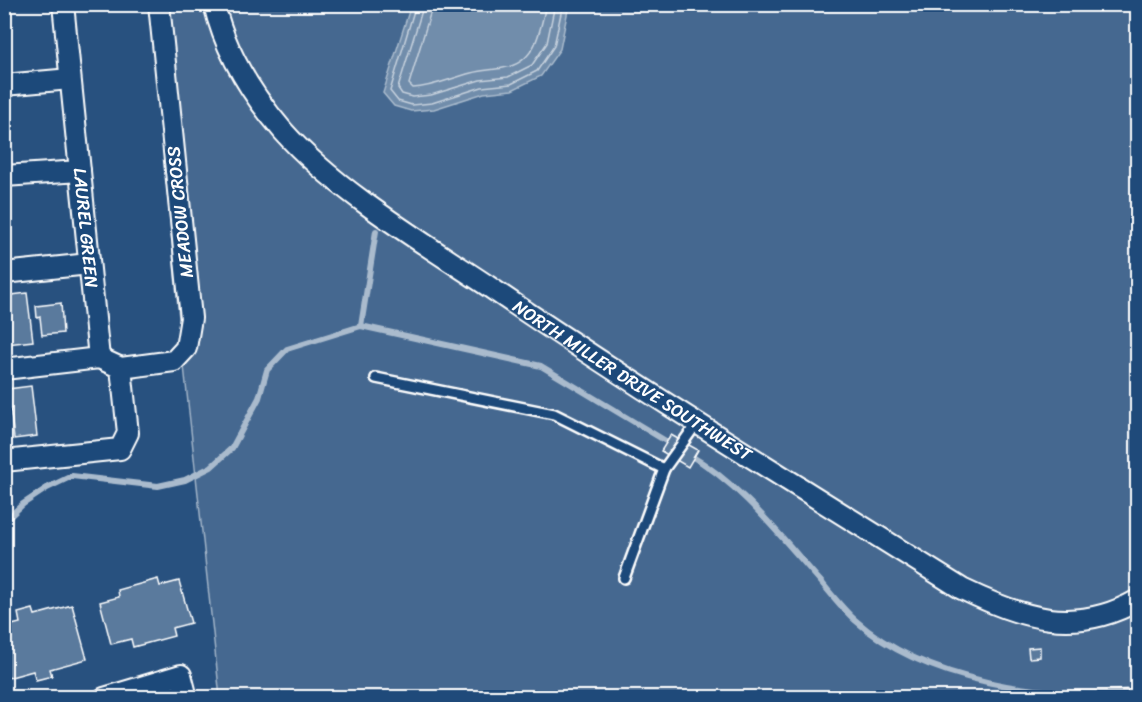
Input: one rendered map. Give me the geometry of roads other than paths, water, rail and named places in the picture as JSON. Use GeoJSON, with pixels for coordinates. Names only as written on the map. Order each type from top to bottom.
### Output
{"type":"FeatureCollection","features":[{"type":"Feature","properties":{"kind":"street","name":"LAUREL GREEN"},"geometry":{"type":"LineString","coordinates":[[63,4],[99,358]]}},
{"type":"Feature","properties":{"kind":"street","name":"MEADOW CROSS"},"geometry":{"type":"LineString","coordinates":[[121,368],[174,361],[186,348],[191,318],[159,4]]}},
{"type":"Feature","properties":{"kind":"street","name":"NORTH MILLER DRIVE SOUTHWEST"},"geometry":{"type":"LineString","coordinates":[[214,4],[234,58],[256,96],[284,131],[316,163],[389,219],[591,357],[691,431],[962,589],[1001,608],[1030,618],[1066,621],[1097,617],[1137,600]]}},
{"type":"Feature","properties":{"kind":"street"},"geometry":{"type":"LineString","coordinates":[[4,85],[70,79]]}},
{"type":"Feature","properties":{"kind":"street"},"geometry":{"type":"LineString","coordinates":[[4,176],[80,171]]}},
{"type":"Feature","properties":{"kind":"street"},"geometry":{"type":"LineString","coordinates":[[4,273],[89,264]]}},
{"type":"Feature","properties":{"kind":"street"},"geometry":{"type":"LineString","coordinates":[[4,369],[99,358],[121,368],[128,433],[120,448],[4,461]]}},
{"type":"Feature","properties":{"kind":"street"},"geometry":{"type":"LineString","coordinates":[[104,698],[180,675],[188,698]]}},
{"type":"Feature","properties":{"kind":"lane"},"geometry":{"type":"LineString","coordinates":[[376,378],[554,414],[664,469]]}},
{"type":"Feature","properties":{"kind":"lane"},"geometry":{"type":"LineString","coordinates":[[624,578],[664,469],[691,431]]}},
{"type":"Feature","properties":{"kind":"water"},"geometry":{"type":"Polygon","coordinates":[[[411,4],[569,5],[560,49],[541,76],[512,90],[484,93],[434,109],[411,111],[394,106],[383,93],[411,4]]]}},
{"type":"Feature","properties":{"kind":"waterway"},"geometry":{"type":"LineString","coordinates":[[361,326],[376,231]]}},
{"type":"Feature","properties":{"kind":"waterway"},"geometry":{"type":"LineString","coordinates":[[4,522],[23,504],[47,488],[72,476],[158,486],[185,480],[211,467],[232,448],[259,398],[267,370],[287,349],[361,326],[541,366],[674,446]]}},
{"type":"Feature","properties":{"kind":"waterway"},"geometry":{"type":"LineString","coordinates":[[688,454],[726,480],[760,512],[855,620],[883,641],[915,658],[951,672],[1027,689],[1066,693],[1138,690]]}}]}
